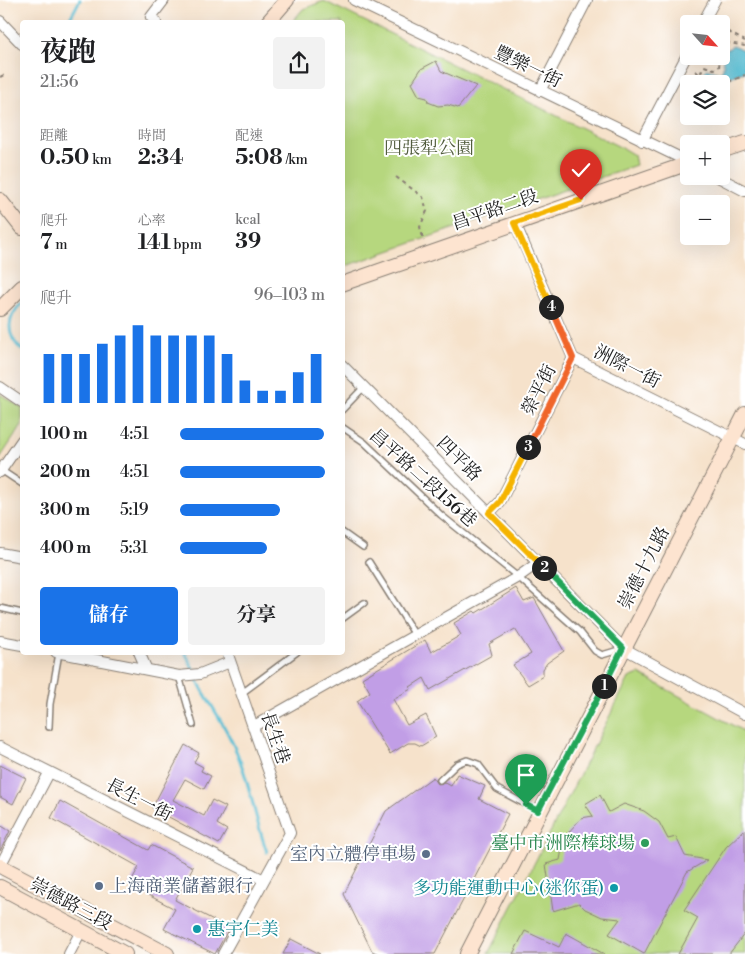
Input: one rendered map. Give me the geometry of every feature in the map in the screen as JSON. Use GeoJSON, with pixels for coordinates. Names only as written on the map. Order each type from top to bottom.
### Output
{"type":"FeatureCollection","features":[{"type":"Feature","properties":{"kind":"street"},"geometry":{"type":"LineString","coordinates":[[153,20],[164,0]]}},
{"type":"Feature","properties":{"kind":"street"},"geometry":{"type":"LineString","coordinates":[[270,20],[287,0]]}},
{"type":"Feature","properties":{"kind":"street","name":"豐樂一街"},"geometry":{"type":"LineString","coordinates":[[354,0],[680,159]]}},
{"type":"Feature","properties":{"kind":"street"},"geometry":{"type":"LineString","coordinates":[[540,91],[587,0]]}},
{"type":"Feature","properties":{"kind":"street"},"geometry":{"type":"LineString","coordinates":[[707,15],[715,0]]}},
{"type":"Feature","properties":{"kind":"street"},"geometry":{"type":"LineString","coordinates":[[0,21],[20,42]]}},
{"type":"Feature","properties":{"kind":"street"},"geometry":{"type":"LineString","coordinates":[[642,141],[681,65]]}},
{"type":"Feature","properties":{"kind":"street"},"geometry":{"type":"LineString","coordinates":[[730,148],[745,143]]}},
{"type":"Feature","properties":{"kind":"street","name":"昌平路二段"},"geometry":{"type":"LineString","coordinates":[[345,283],[680,166]]}},
{"type":"Feature","properties":{"kind":"street"},"geometry":{"type":"LineString","coordinates":[[730,183],[745,191]]}},
{"type":"Feature","properties":{"kind":"street"},"geometry":{"type":"LineString","coordinates":[[0,200],[20,225]]}},
{"type":"Feature","properties":{"kind":"street","name":"洲際一街"},"geometry":{"type":"LineString","coordinates":[[514,223],[573,358],[739,441]]}},
{"type":"Feature","properties":{"kind":"street"},"geometry":{"type":"LineString","coordinates":[[0,309],[20,289]]}},
{"type":"Feature","properties":{"kind":"street","name":"榮平街"},"geometry":{"type":"LineString","coordinates":[[489,513],[500,502],[573,358]]}},
{"type":"Feature","properties":{"kind":"street","name":"四平路"},"geometry":{"type":"LineString","coordinates":[[345,368],[623,648],[745,714]]}},
{"type":"Feature","properties":{"kind":"street"},"geometry":{"type":"LineString","coordinates":[[0,387],[20,401]]}},
{"type":"Feature","properties":{"kind":"street","name":"崇德十九路"},"geometry":{"type":"LineString","coordinates":[[467,954],[538,811],[623,648],[739,441],[745,414]]}},
{"type":"Feature","properties":{"kind":"street"},"geometry":{"type":"LineString","coordinates":[[1,471],[20,443]]}},
{"type":"Feature","properties":{"kind":"street"},"geometry":{"type":"LineString","coordinates":[[0,553],[20,557]]}},
{"type":"Feature","properties":{"kind":"street"},"geometry":{"type":"LineString","coordinates":[[254,726],[518,577],[539,562]]}},
{"type":"Feature","properties":{"kind":"street"},"geometry":{"type":"LineString","coordinates":[[0,641],[20,646]]}},
{"type":"Feature","properties":{"kind":"street"},"geometry":{"type":"LineString","coordinates":[[70,655],[146,668],[179,676],[200,674],[229,657]]}},
{"type":"Feature","properties":{"kind":"street"},"geometry":{"type":"LineString","coordinates":[[140,655],[146,668]]}},
{"type":"Feature","properties":{"kind":"street","name":"長生巷"},"geometry":{"type":"LineString","coordinates":[[229,657],[290,833],[264,880]]}},
{"type":"Feature","properties":{"kind":"street","name":"長生一街"},"geometry":{"type":"LineString","coordinates":[[0,747],[264,880]]}},
{"type":"Feature","properties":{"kind":"street"},"geometry":{"type":"LineString","coordinates":[[0,866],[49,773]]}},
{"type":"Feature","properties":{"kind":"street","name":"崇德路三段"},"geometry":{"type":"LineString","coordinates":[[0,866],[167,954]]}},
{"type":"Feature","properties":{"kind":"street"},"geometry":{"type":"LineString","coordinates":[[223,954],[264,880]]}},
{"type":"Feature","properties":{"kind":"street","name":"崇德路三段"},"geometry":{"type":"LineString","coordinates":[[0,887],[125,954]]}},
{"type":"Feature","properties":{"kind":"street"},"geometry":{"type":"LineString","coordinates":[[69,954],[82,932]]}},
{"type":"Feature","properties":{"kind":"lane"},"geometry":{"type":"LineString","coordinates":[[345,407],[364,387]]}},
{"type":"Feature","properties":{"kind":"lane","name":"昌平路二段156巷"},"geometry":{"type":"LineString","coordinates":[[345,429],[364,442],[441,515],[518,577],[580,632],[595,651],[602,655],[623,648]]}},
{"type":"Feature","properties":{"kind":"lane"},"geometry":{"type":"LineString","coordinates":[[1,471],[20,483]]}},
{"type":"Feature","properties":{"kind":"lane"},"geometry":{"type":"LineString","coordinates":[[345,534],[363,547]]}},
{"type":"Feature","properties":{"kind":"lane"},"geometry":{"type":"LineString","coordinates":[[369,562],[415,636]]}},
{"type":"Feature","properties":{"kind":"lane"},"geometry":{"type":"LineString","coordinates":[[345,617],[364,603]]}},
{"type":"Feature","properties":{"kind":"lane"},"geometry":{"type":"LineString","coordinates":[[0,608],[20,613]]}},
{"type":"Feature","properties":{"kind":"lane"},"geometry":{"type":"LineString","coordinates":[[49,727],[50,704],[58,655]]}},
{"type":"Feature","properties":{"kind":"lane"},"geometry":{"type":"LineString","coordinates":[[242,693],[293,655]]}},
{"type":"Feature","properties":{"kind":"lane"},"geometry":{"type":"LineString","coordinates":[[179,676],[193,725]]}},
{"type":"Feature","properties":{"kind":"lane"},"geometry":{"type":"LineString","coordinates":[[440,780],[457,764],[467,760],[478,764],[497,789],[538,811]]}},
{"type":"Feature","properties":{"kind":"path"},"geometry":{"type":"LineString","coordinates":[[730,33],[745,41]]}},
{"type":"Feature","properties":{"kind":"path"},"geometry":{"type":"LineString","coordinates":[[730,44],[745,46]]}},
{"type":"Feature","properties":{"kind":"path"},"geometry":{"type":"LineString","coordinates":[[695,71],[700,74],[704,66],[714,69],[719,68],[719,65]]}},
{"type":"Feature","properties":{"kind":"path"},"geometry":{"type":"LineString","coordinates":[[730,80],[742,74],[745,75]]}},
{"type":"Feature","properties":{"kind":"path"},"geometry":{"type":"LineString","coordinates":[[0,77],[4,75]]}},
{"type":"Feature","properties":{"kind":"path"},"geometry":{"type":"LineString","coordinates":[[396,177],[423,197],[427,211],[420,227],[424,242]]}},
{"type":"Feature","properties":{"kind":"green space","name":"四張犁公園"},"geometry":{"type":"Polygon","coordinates":[[[324,1],[624,149],[634,155],[636,165],[345,266],[345,20],[294,20],[303,9],[324,1]]]}},
{"type":"Feature","properties":{"kind":"green space"},"geometry":{"type":"Polygon","coordinates":[[[0,394],[20,407],[20,428],[0,458],[0,394]]]}},
{"type":"Feature","properties":{"kind":"green space","name":"臺中市洲際棒球場"},"geometry":{"type":"Polygon","coordinates":[[[639,674],[745,732],[745,954],[488,954],[629,678],[639,674]]]}},
{"type":"Feature","properties":{"kind":"water"},"geometry":{"type":"Polygon","coordinates":[[[733,45],[743,50],[745,72],[730,77],[730,75],[703,75],[706,69],[719,72],[723,69],[723,65],[730,65],[730,47],[733,45]]]}},
{"type":"Feature","properties":{"kind":"building"},"geometry":{"type":"Polygon","coordinates":[[[436,61],[441,71],[476,86],[458,108],[448,105],[438,106],[428,102],[427,98],[419,96],[412,83],[421,69],[436,61]]]}},
{"type":"Feature","properties":{"kind":"building"},"geometry":{"type":"Polygon","coordinates":[[[516,588],[524,602],[534,598],[564,651],[547,663],[543,669],[543,676],[528,685],[513,665],[531,654],[515,629],[489,644],[492,655],[430,690],[424,678],[410,687],[411,689],[393,699],[407,725],[426,715],[436,737],[421,746],[415,743],[408,743],[390,754],[357,701],[370,692],[362,678],[425,640],[431,652],[461,635],[454,623],[474,611],[476,613],[516,588]]]}},
{"type":"Feature","properties":{"kind":"building"},"geometry":{"type":"Polygon","coordinates":[[[185,745],[199,753],[194,762],[203,767],[201,771],[211,776],[204,789],[185,779],[173,800],[204,816],[212,800],[226,807],[217,824],[227,830],[219,844],[152,808],[185,745]]]}},
{"type":"Feature","properties":{"kind":"building"},"geometry":{"type":"Polygon","coordinates":[[[0,765],[26,778],[13,804],[0,797],[0,765]]]}},
{"type":"Feature","properties":{"kind":"building","name":"室內立體停車場"},"geometry":{"type":"Polygon","coordinates":[[[457,774],[485,786],[479,799],[508,814],[435,954],[379,954],[372,951],[344,894],[386,811],[433,777],[438,784],[444,782],[451,786],[457,774]]]}},
{"type":"Feature","properties":{"kind":"building","name":"多功能運動中心(迷你蛋)"},"geometry":{"type":"Polygon","coordinates":[[[600,795],[609,812],[624,804],[644,811],[659,822],[668,839],[676,837],[685,856],[707,860],[687,872],[644,954],[609,934],[620,919],[602,917],[585,909],[579,903],[553,911],[546,864],[560,860],[568,833],[581,818],[593,816],[585,804],[600,795]]]}},
{"type":"Feature","properties":{"kind":"building"},"geometry":{"type":"Polygon","coordinates":[[[60,801],[148,850],[151,845],[193,867],[175,900],[229,928],[215,954],[164,929],[175,909],[129,885],[139,867],[51,818],[60,801]]]}},
{"type":"Feature","properties":{"kind":"building"},"geometry":{"type":"Polygon","coordinates":[[[0,825],[10,831],[0,851],[0,825]]]}},
{"type":"Feature","properties":{"kind":"building"},"geometry":{"type":"Polygon","coordinates":[[[745,829],[745,933],[729,954],[678,954],[698,918],[684,910],[726,847],[745,829]]]}},
{"type":"Feature","properties":{"kind":"building"},"geometry":{"type":"Polygon","coordinates":[[[525,931],[559,947],[566,933],[604,954],[513,954],[525,931]]]}},
{"type":"Feature","properties":{"kind":"building"},"geometry":{"type":"Polygon","coordinates":[[[291,939],[320,954],[283,954],[291,939]]]}},
{"type":"Feature","properties":{"kind":"waterway"},"geometry":{"type":"LineString","coordinates":[[69,20],[80,0]]}},
{"type":"Feature","properties":{"kind":"waterway"},"geometry":{"type":"LineString","coordinates":[[20,305],[13,314],[10,326],[13,338],[20,348]]}},
{"type":"Feature","properties":{"kind":"waterway"},"geometry":{"type":"LineString","coordinates":[[186,655],[194,671]]}},
{"type":"Feature","properties":{"kind":"waterway"},"geometry":{"type":"LineString","coordinates":[[196,677],[226,730],[242,766],[267,852]]}},
{"type":"Feature","properties":{"kind":"place","name":"臺中市洲際棒球場"},"geometry":{"type":"Point","coordinates":[645,843]}},
{"type":"Feature","properties":{"kind":"place","name":"室內立體停車場"},"geometry":{"type":"Point","coordinates":[426,854]}},
{"type":"Feature","properties":{"kind":"place","name":"上海商業儲蓄銀行"},"geometry":{"type":"Point","coordinates":[99,886]}},
{"type":"Feature","properties":{"kind":"place","name":"多功能運動中心(迷你蛋)"},"geometry":{"type":"Point","coordinates":[614,888]}},
{"type":"Feature","properties":{"kind":"place","name":"惠宇仁美"},"geometry":{"type":"Point","coordinates":[197,929]}},
{"type":"Feature","properties":{"kind":"route"},"geometry":{"type":"LineString","coordinates":[[526,805],[538,811],[623,648],[489,513],[500,502],[573,358],[514,223],[581,200]]}}]}
